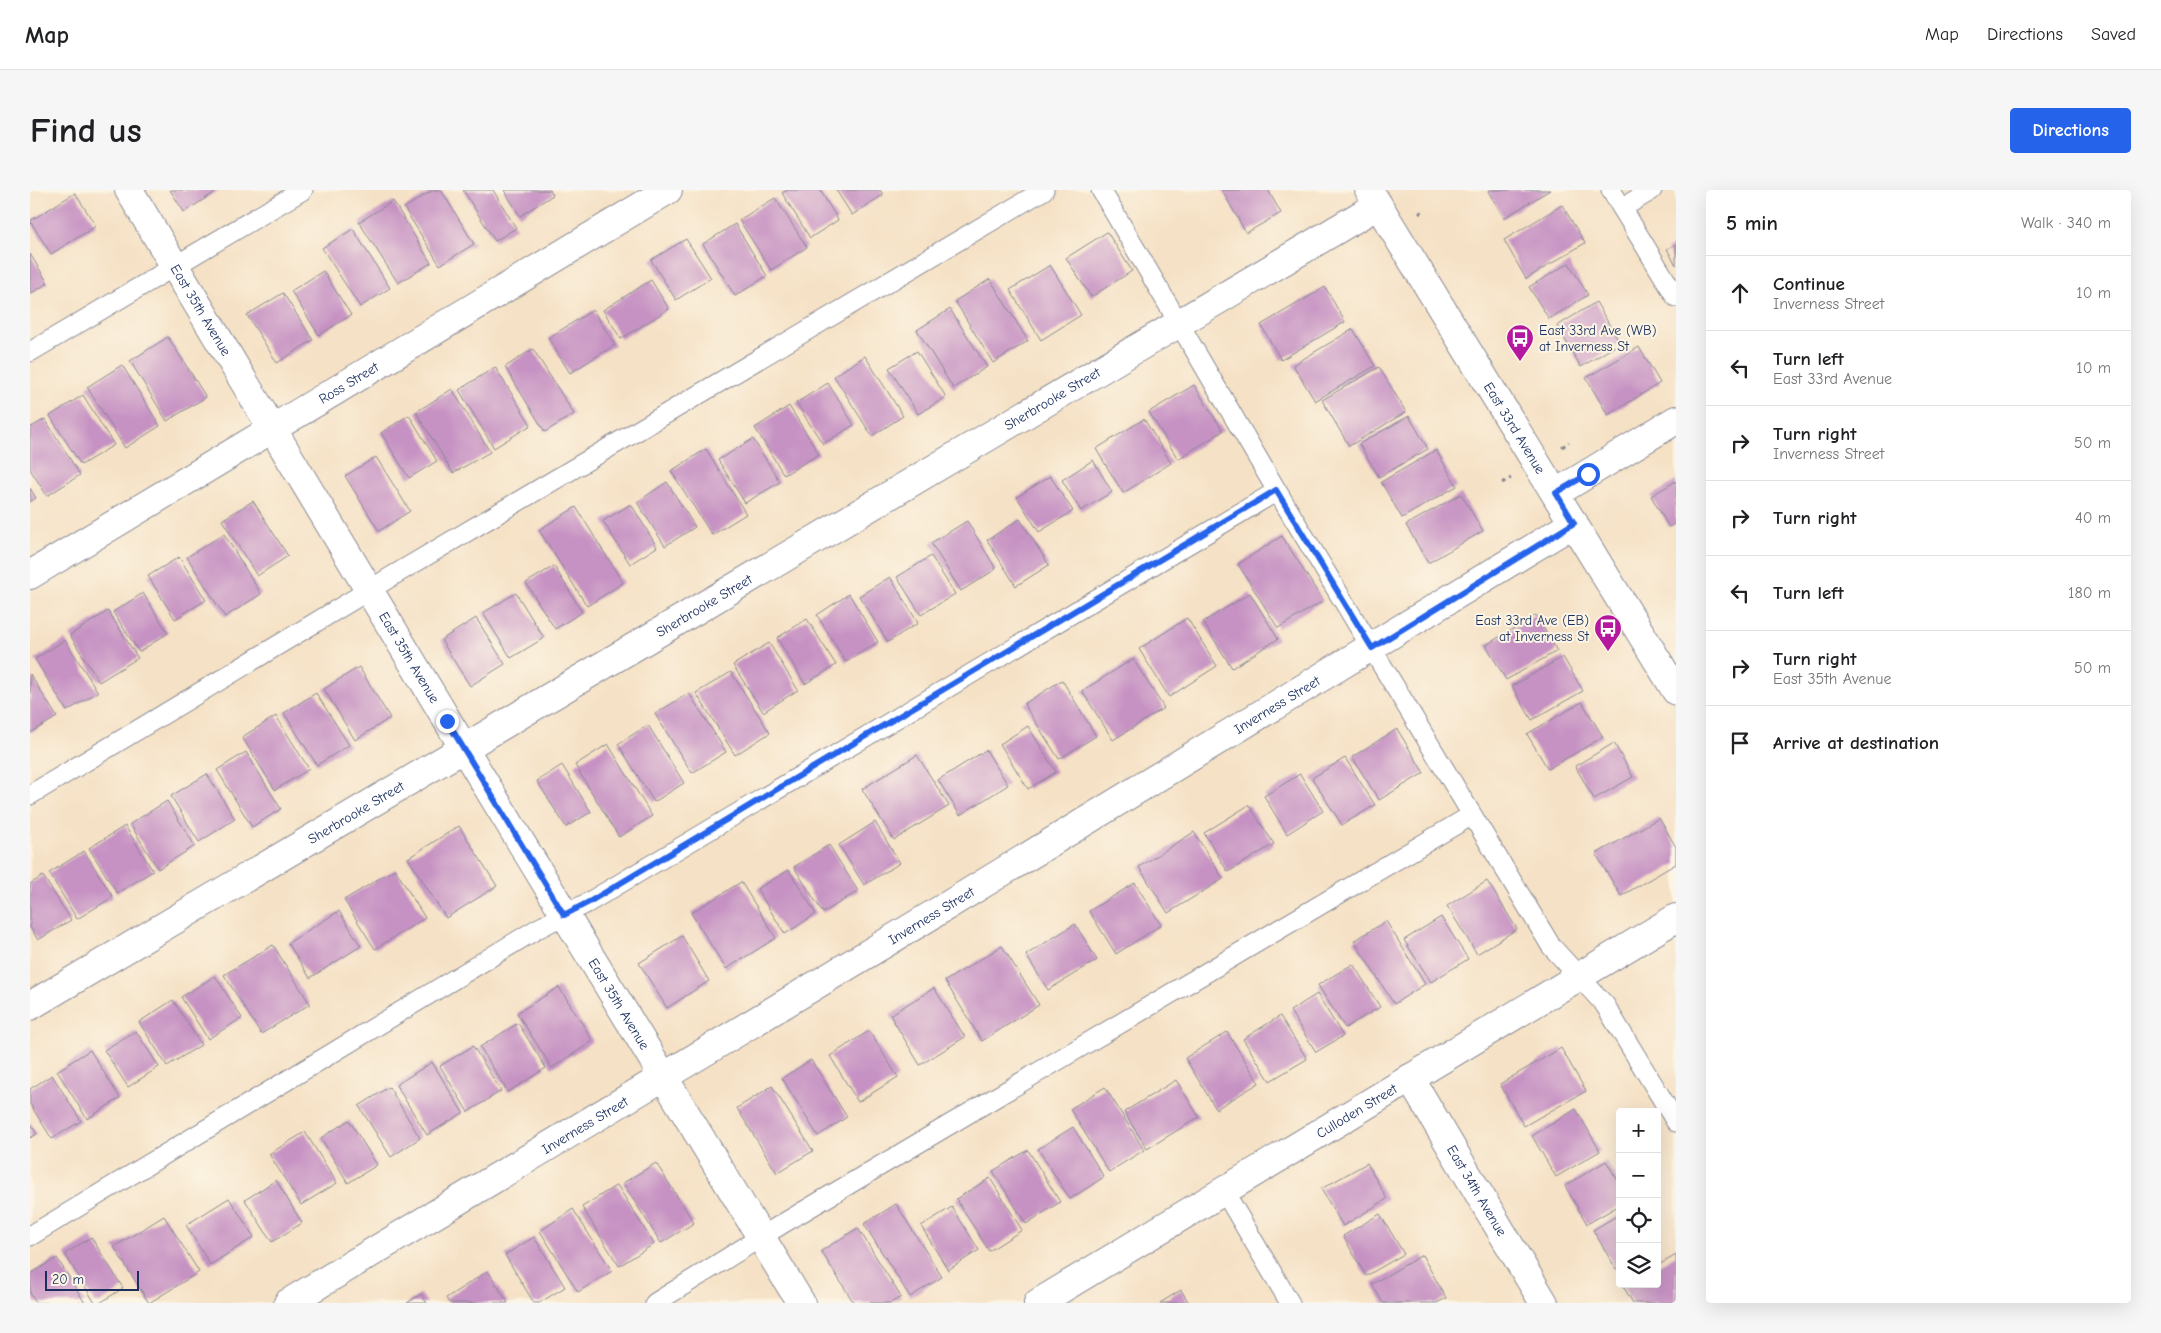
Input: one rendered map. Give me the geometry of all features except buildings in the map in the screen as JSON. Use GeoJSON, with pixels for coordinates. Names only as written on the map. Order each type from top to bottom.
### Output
{"type":"FeatureCollection","features":[{"type":"Feature","properties":{"kind":"street","name":"East 35th Avenue"},"geometry":{"type":"LineString","coordinates":[[129,190],[564,915],[801,1303]]}},
{"type":"Feature","properties":{"kind":"street","name":"Ross Street"},"geometry":{"type":"LineString","coordinates":[[30,575],[668,190]]}},
{"type":"Feature","properties":{"kind":"street","name":"Sherbrooke Street"},"geometry":{"type":"LineString","coordinates":[[30,1006],[1179,323],[1373,198]]}},
{"type":"Feature","properties":{"kind":"street","name":"East 33rd Avenue"},"geometry":{"type":"LineString","coordinates":[[1373,198],[1676,691]]}},
{"type":"Feature","properties":{"kind":"street"},"geometry":{"type":"LineString","coordinates":[[1556,493],[1676,420]]}},
{"type":"Feature","properties":{"kind":"street","name":"Inverness Street"},"geometry":{"type":"LineString","coordinates":[[288,1303],[664,1078],[1372,648],[1574,523]]}},
{"type":"Feature","properties":{"kind":"street","name":"Culloden Street"},"geometry":{"type":"LineString","coordinates":[[1041,1302],[1676,918]]}},
{"type":"Feature","properties":{"kind":"street","name":"East 34th Avenue"},"geometry":{"type":"LineString","coordinates":[[1410,1078],[1544,1303]]}},
{"type":"Feature","properties":{"kind":"lane"},"geometry":{"type":"LineString","coordinates":[[30,352],[304,190]]}},
{"type":"Feature","properties":{"kind":"lane"},"geometry":{"type":"LineString","coordinates":[[30,794],[370,589],[1044,190]]}},
{"type":"Feature","properties":{"kind":"lane"},"geometry":{"type":"LineString","coordinates":[[1101,190],[1276,490],[1551,946],[1605,1005],[1676,1122]]}},
{"type":"Feature","properties":{"kind":"lane"},"geometry":{"type":"LineString","coordinates":[[1611,190],[1676,297]]}},
{"type":"Feature","properties":{"kind":"lane"},"geometry":{"type":"LineString","coordinates":[[1622,208],[1652,190]]}},
{"type":"Feature","properties":{"kind":"lane"},"geometry":{"type":"LineString","coordinates":[[30,1236],[536,929],[589,902],[1276,490]]}},
{"type":"Feature","properties":{"kind":"lane"},"geometry":{"type":"LineString","coordinates":[[655,1303],[1472,815]]}},
{"type":"Feature","properties":{"kind":"lane"},"geometry":{"type":"LineString","coordinates":[[1224,1191],[1290,1303]]}},
{"type":"Feature","properties":{"kind":"path"},"geometry":{"type":"LineString","coordinates":[[1418,214],[1426,209]]}},
{"type":"Feature","properties":{"kind":"path"},"geometry":{"type":"LineString","coordinates":[[1562,447],[1569,442]]}},
{"type":"Feature","properties":{"kind":"path"},"geometry":{"type":"LineString","coordinates":[[1502,483],[1512,478]]}},
{"type":"Feature","properties":{"kind":"place","name":"East 33rd Ave (WB) at Inverness St"},"geometry":{"type":"Point","coordinates":[1520,362]}},
{"type":"Feature","properties":{"kind":"place","name":"East 33rd Ave (EB) at Inverness St"},"geometry":{"type":"Point","coordinates":[1608,652]}},
{"type":"Feature","properties":{"kind":"route"},"geometry":{"type":"LineString","coordinates":[[447,721],[564,915],[589,902],[1276,490],[1372,648],[1574,523],[1556,493],[1588,474]]}}]}
